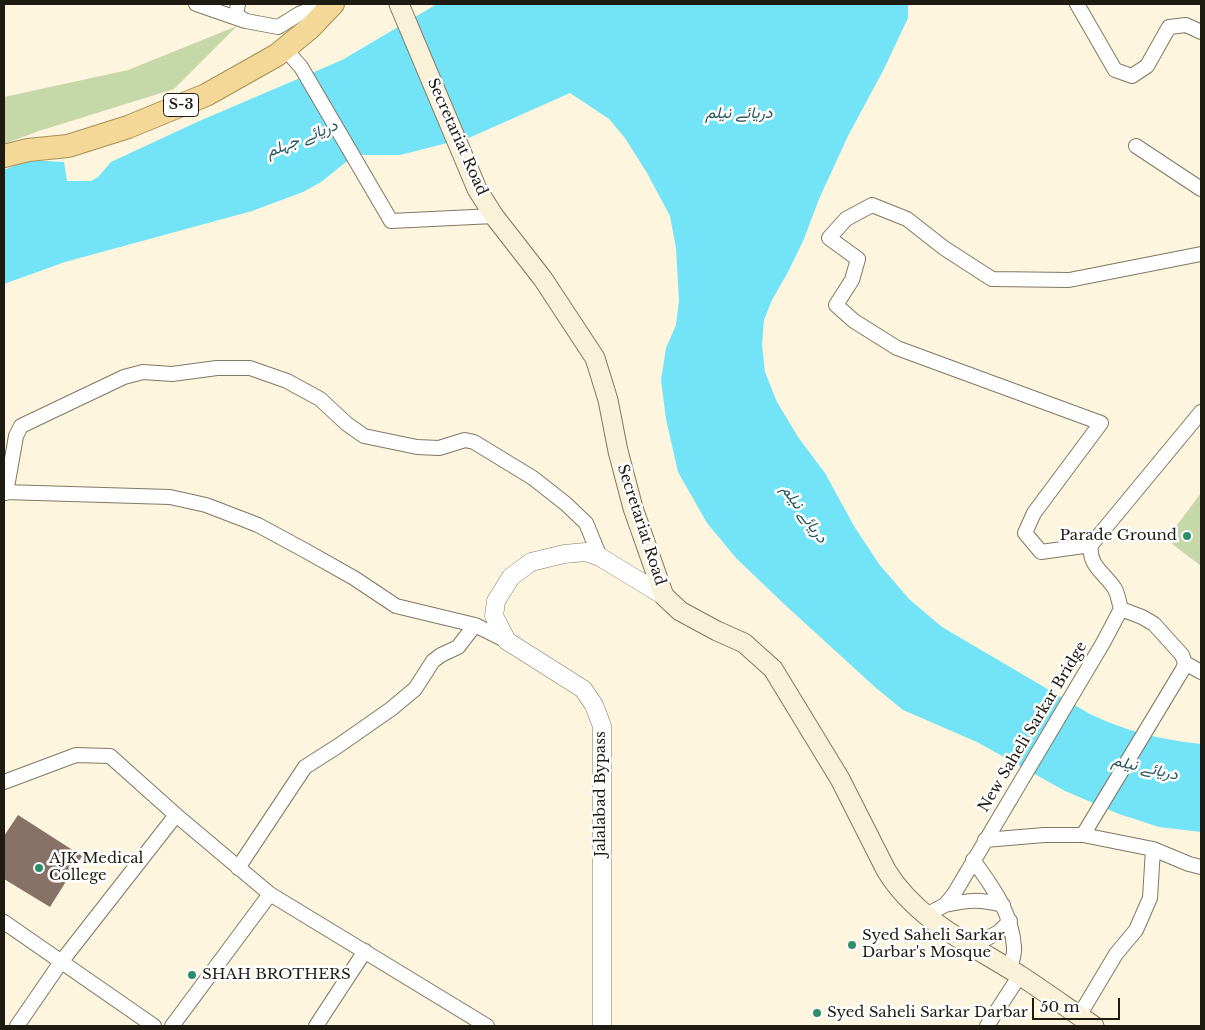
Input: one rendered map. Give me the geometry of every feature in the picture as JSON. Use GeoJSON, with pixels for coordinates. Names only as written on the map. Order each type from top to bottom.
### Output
{"type":"FeatureCollection","features":[{"type":"Feature","properties":{"kind":"highway","name":"S-3"},"geometry":{"type":"LineString","coordinates":[[4,156],[28,150],[68,146],[128,127],[206,95],[277,56],[310,28],[333,4]]}},
{"type":"Feature","properties":{"kind":"main road","name":"Secretariat Road"},"geometry":{"type":"LineString","coordinates":[[398,4],[477,189],[494,216],[543,279],[595,358],[608,400],[618,450],[633,508],[664,596],[680,611],[744,643],[773,669],[840,779],[894,884],[908,900],[926,915],[1086,1021]]}},
{"type":"Feature","properties":{"kind":"street"},"geometry":{"type":"LineString","coordinates":[[196,4],[240,13],[278,27],[299,14],[324,4]]}},
{"type":"Feature","properties":{"kind":"street"},"geometry":{"type":"LineString","coordinates":[[1077,4],[1115,70],[1132,76],[1147,66],[1169,27],[1186,25],[1201,32]]}},
{"type":"Feature","properties":{"kind":"street"},"geometry":{"type":"LineString","coordinates":[[285,49],[301,68],[391,221],[494,216]]}},
{"type":"Feature","properties":{"kind":"street"},"geometry":{"type":"LineString","coordinates":[[1136,146],[1201,189]]}},
{"type":"Feature","properties":{"kind":"street"},"geometry":{"type":"LineString","coordinates":[[1090,545],[1041,552],[1025,533],[1034,513],[1101,423],[898,348],[854,321],[836,305],[852,280],[858,259],[829,238],[846,219],[872,205],[907,219],[944,248],[992,279],[1069,280],[1201,254]]}},
{"type":"Feature","properties":{"kind":"street"},"geometry":{"type":"LineString","coordinates":[[507,641],[474,625],[396,606],[354,578],[306,551],[258,526],[206,505],[170,498],[5,492],[16,436],[21,426],[124,377],[143,372],[172,374],[217,368],[250,368],[287,382],[320,399],[347,424],[364,436],[417,447],[439,448],[465,440],[474,442],[533,478],[566,504],[586,524],[600,557]]}},
{"type":"Feature","properties":{"kind":"street"},"geometry":{"type":"LineString","coordinates":[[1085,833],[1174,685],[1185,663],[1182,655],[1154,624],[1121,608],[1116,591],[1105,575],[1093,563],[1090,555],[1090,545],[1201,412]]}},
{"type":"Feature","properties":{"kind":"street"},"geometry":{"type":"LineString","coordinates":[[507,641],[494,616],[496,601],[511,577],[531,562],[564,554],[586,552],[600,557],[664,596]]}},
{"type":"Feature","properties":{"kind":"street","name":"New Saheli Sarkar Bridge"},"geometry":{"type":"LineString","coordinates":[[945,906],[954,894],[1103,642],[1121,608]]}},
{"type":"Feature","properties":{"kind":"street"},"geometry":{"type":"LineString","coordinates":[[238,868],[305,766],[338,746],[415,689],[433,661],[458,647],[474,625]]}},
{"type":"Feature","properties":{"kind":"street","name":"Jalalabad Bypass"},"geometry":{"type":"LineString","coordinates":[[507,641],[583,689],[594,705],[602,726],[602,1026]]}},
{"type":"Feature","properties":{"kind":"street"},"geometry":{"type":"LineString","coordinates":[[1185,663],[1201,672]]}},
{"type":"Feature","properties":{"kind":"street"},"geometry":{"type":"LineString","coordinates":[[4,782],[76,755],[110,756],[176,815],[270,894],[486,1026]]}},
{"type":"Feature","properties":{"kind":"street"},"geometry":{"type":"LineString","coordinates":[[16,1026],[61,962],[176,815]]}},
{"type":"Feature","properties":{"kind":"street"},"geometry":{"type":"LineString","coordinates":[[988,834],[1044,835],[1085,833],[1153,849],[1201,867]]}},
{"type":"Feature","properties":{"kind":"street"},"geometry":{"type":"LineString","coordinates":[[1086,1021],[1116,954],[1136,930],[1150,898],[1153,849]]}},
{"type":"Feature","properties":{"kind":"street"},"geometry":{"type":"LineString","coordinates":[[974,860],[1003,905],[1010,921],[1015,948],[1015,973],[987,1026]]}},
{"type":"Feature","properties":{"kind":"street"},"geometry":{"type":"LineString","coordinates":[[172,1026],[270,894]]}},
{"type":"Feature","properties":{"kind":"street"},"geometry":{"type":"LineString","coordinates":[[926,915],[945,906],[969,900],[982,900],[1003,905]]}},
{"type":"Feature","properties":{"kind":"street"},"geometry":{"type":"LineString","coordinates":[[972,946],[999,932],[1010,921]]}},
{"type":"Feature","properties":{"kind":"street"},"geometry":{"type":"LineString","coordinates":[[4,922],[154,1026]]}},
{"type":"Feature","properties":{"kind":"street"},"geometry":{"type":"LineString","coordinates":[[316,1026],[365,951]]}},
{"type":"Feature","properties":{"kind":"green space"},"geometry":{"type":"Polygon","coordinates":[[[237,26],[174,89],[39,131],[4,144],[4,97],[128,70],[237,26]]]}},
{"type":"Feature","properties":{"kind":"green space","name":"Parade Ground"},"geometry":{"type":"Polygon","coordinates":[[[1201,493],[1201,566],[1172,544],[1174,529],[1201,493]]]}},
{"type":"Feature","properties":{"kind":"water","name":"دریائے نیلم"},"geometry":{"type":"Polygon","coordinates":[[[437,4],[908,4],[908,18],[884,69],[848,136],[819,199],[804,239],[772,300],[764,320],[762,345],[765,372],[777,402],[798,437],[825,473],[854,526],[879,564],[909,599],[942,627],[1090,714],[1144,734],[1201,744],[1201,832],[1159,827],[1119,814],[1065,791],[977,742],[903,710],[876,688],[736,558],[707,523],[678,472],[666,419],[661,380],[666,348],[676,325],[679,301],[676,248],[670,216],[647,173],[625,138],[609,119],[570,93],[471,137],[400,155],[362,155],[350,159],[321,182],[303,192],[252,211],[65,262],[4,284],[4,170],[28,160],[64,162],[67,181],[91,181],[98,177],[111,162],[197,122],[342,60],[437,4]]]}},
{"type":"Feature","properties":{"kind":"building","name":"AJK Medical College"},"geometry":{"type":"Polygon","coordinates":[[[18,815],[82,856],[50,907],[4,879],[4,836],[18,815]]]}},
{"type":"Feature","properties":{"kind":"place","name":"Parade Ground"},"geometry":{"type":"Point","coordinates":[1187,536]}},
{"type":"Feature","properties":{"kind":"place","name":"AJK Medical College"},"geometry":{"type":"Point","coordinates":[39,868]}},
{"type":"Feature","properties":{"kind":"place","name":"Syed Saheli Sarkar Darbar's Mosque"},"geometry":{"type":"Point","coordinates":[852,945]}},
{"type":"Feature","properties":{"kind":"place","name":"SHAH BROTHERS"},"geometry":{"type":"Point","coordinates":[192,975]}},
{"type":"Feature","properties":{"kind":"place","name":"Syed Saheli Sarkar Darbar"},"geometry":{"type":"Point","coordinates":[817,1013]}},
{"type":"Feature","properties":{"kind":"water label","name":"دریائے جہلم"},"geometry":{"type":"Point","coordinates":[302,139]}}]}
